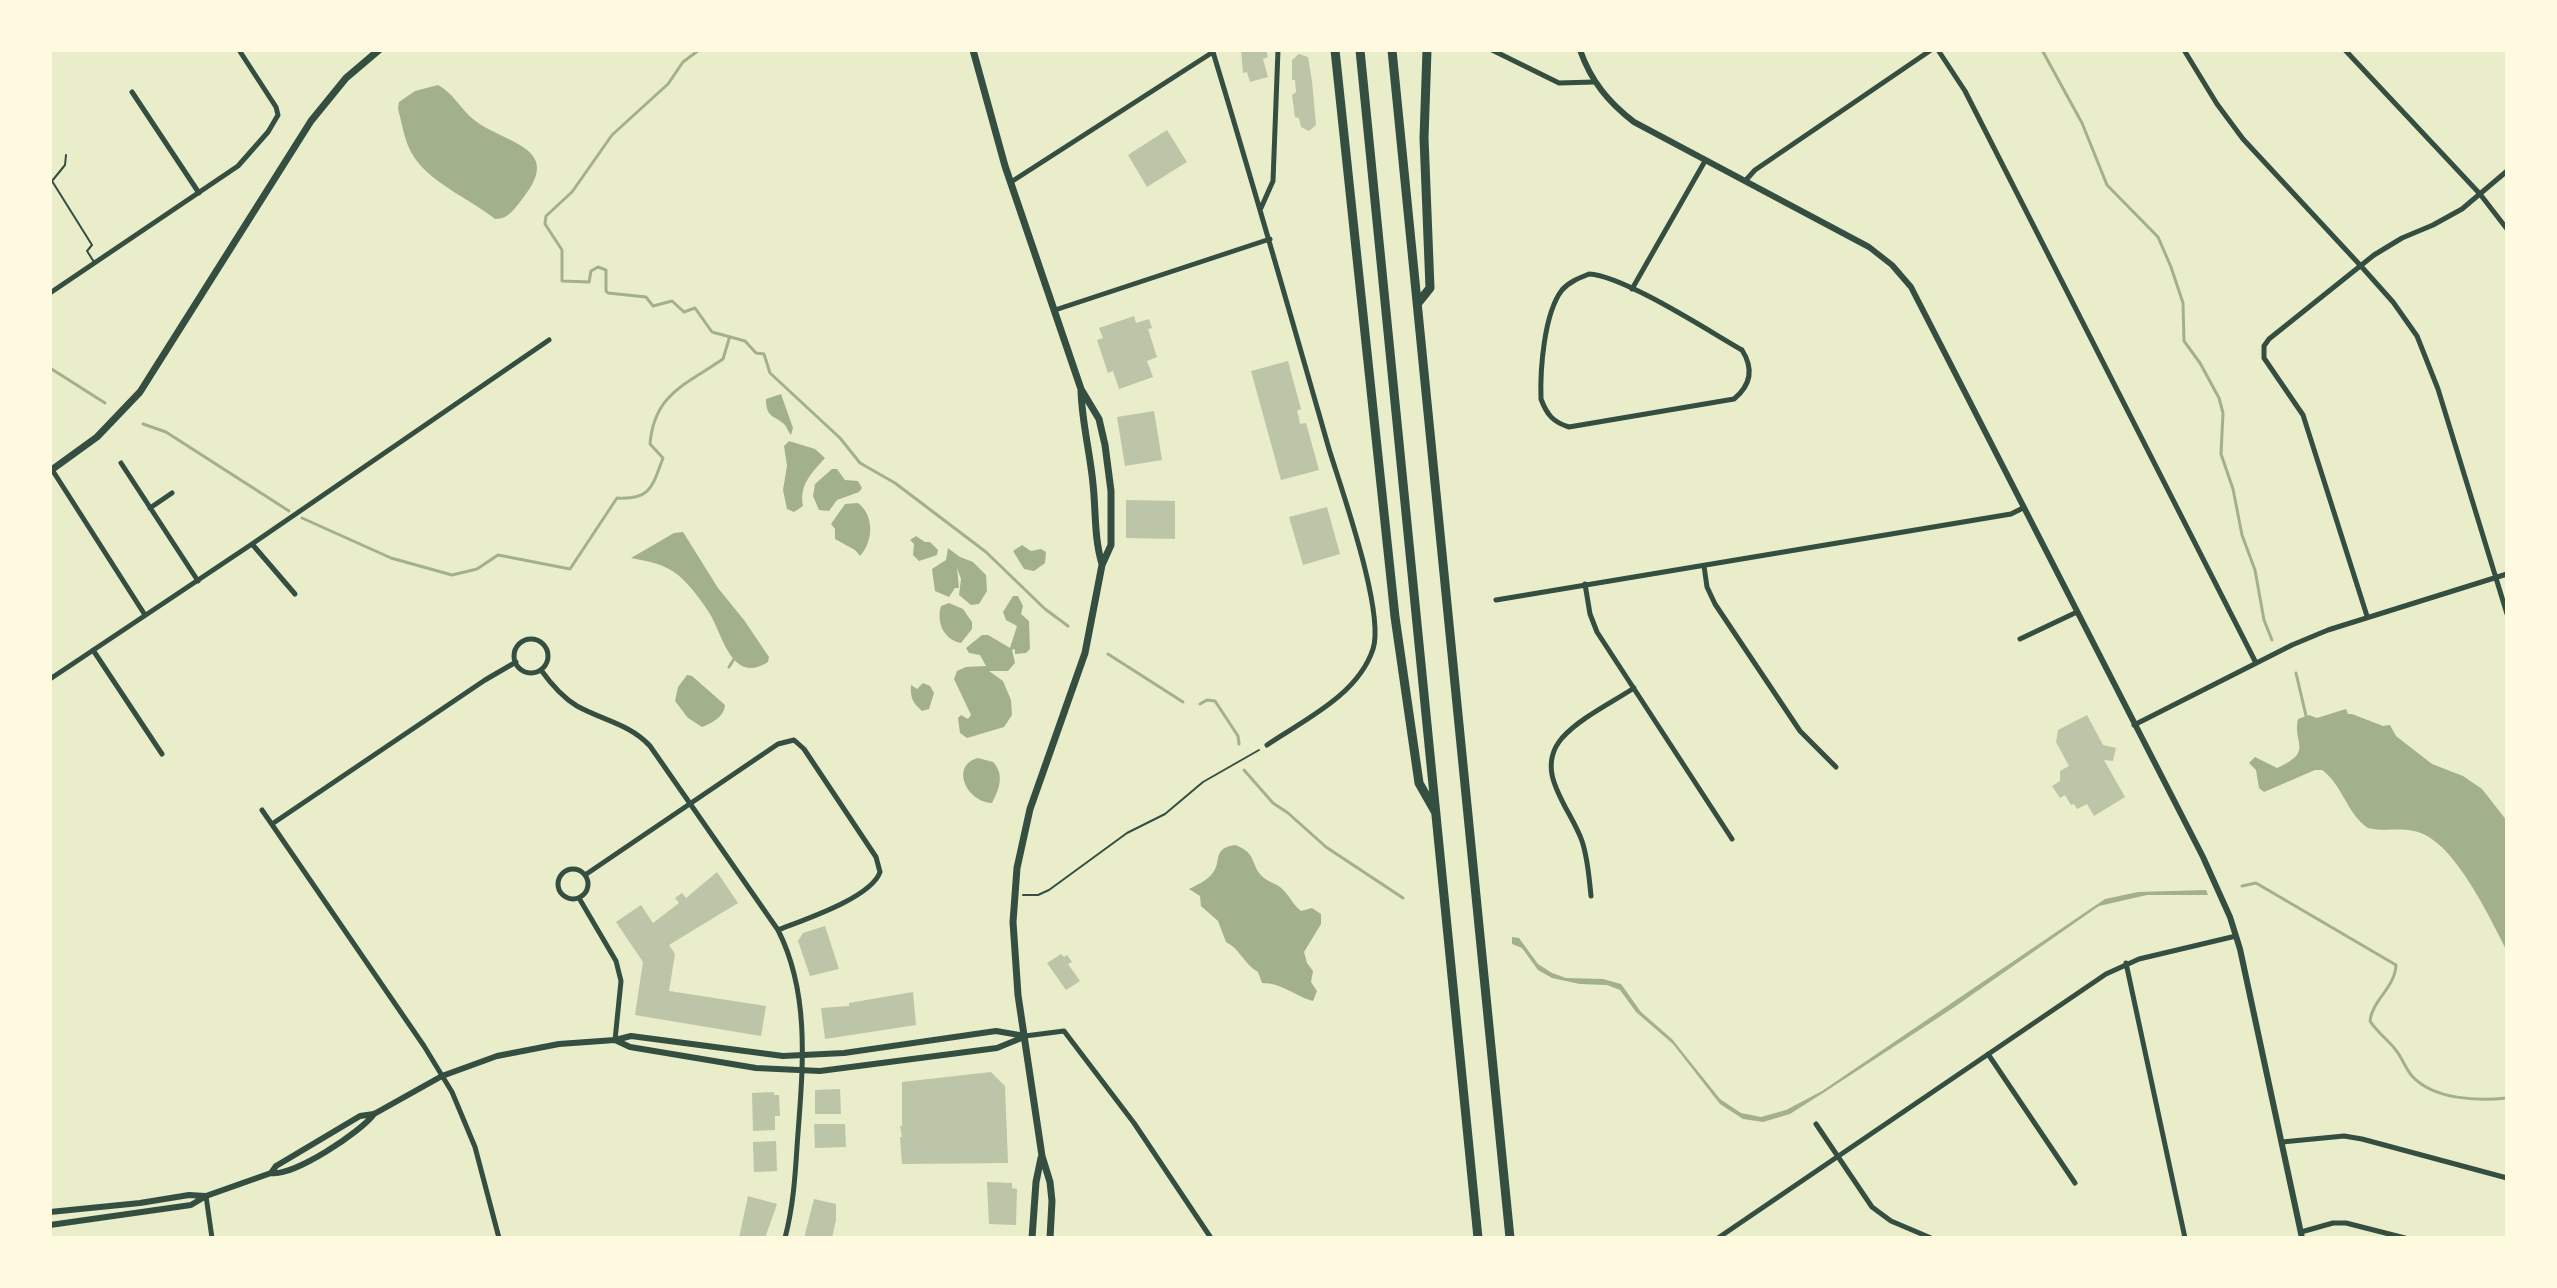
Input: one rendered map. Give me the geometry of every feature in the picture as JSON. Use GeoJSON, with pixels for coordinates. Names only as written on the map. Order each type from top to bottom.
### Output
{"type":"FeatureCollection","features":[{"type":"Feature","properties":{"kind":"highway"},"geometry":{"type":"LineString","coordinates":[[1335,50],[1395,617],[1419,783],[1438,816]]}},
{"type":"Feature","properties":{"kind":"highway"},"geometry":{"type":"LineString","coordinates":[[1360,50],[1478,1238]]}},
{"type":"Feature","properties":{"kind":"highway"},"geometry":{"type":"LineString","coordinates":[[1392,50],[1510,1238]]}},
{"type":"Feature","properties":{"kind":"highway"},"geometry":{"type":"LineString","coordinates":[[1418,303],[1430,288],[1424,138],[1427,50]]}},
{"type":"Feature","properties":{"kind":"main road"},"geometry":{"type":"LineString","coordinates":[[51,470],[97,437],[140,392],[311,121],[346,78],[379,50]]}},
{"type":"Feature","properties":{"kind":"main road"},"geometry":{"type":"LineString","coordinates":[[973,50],[1011,183],[1081,389],[1099,419],[1111,491],[1111,545],[1102,565],[1085,653],[1030,809],[1019,857],[1015,895],[1015,972],[1042,1156],[1051,1191],[1050,1238]]}},
{"type":"Feature","properties":{"kind":"main road"},"geometry":{"type":"LineString","coordinates":[[1081,389],[1082,424],[1093,482],[1096,542],[1102,565]]}},
{"type":"Feature","properties":{"kind":"main road"},"geometry":{"type":"LineString","coordinates":[[1093,482],[1111,491]]}},
{"type":"Feature","properties":{"kind":"main road"},"geometry":{"type":"LineString","coordinates":[[1032,1238],[1036,1182],[1042,1156]]}},
{"type":"Feature","properties":{"kind":"street"},"geometry":{"type":"LineString","coordinates":[[50,293],[238,166],[274,124],[278,115],[276,107],[239,50]]}},
{"type":"Feature","properties":{"kind":"street"},"geometry":{"type":"LineString","coordinates":[[1261,209],[1273,181],[1278,50]]}},
{"type":"Feature","properties":{"kind":"street"},"geometry":{"type":"LineString","coordinates":[[1492,50],[1559,83],[1594,82]]}},
{"type":"Feature","properties":{"kind":"street"},"geometry":{"type":"LineString","coordinates":[[1580,50],[1594,82],[1634,122],[1869,247],[1900,272],[1915,295],[2203,857],[2236,936],[2302,1235],[2333,1223],[2346,1223],[2405,1238]]}},
{"type":"Feature","properties":{"kind":"street"},"geometry":{"type":"LineString","coordinates":[[1745,181],[1755,170],[1931,50]]}},
{"type":"Feature","properties":{"kind":"street"},"geometry":{"type":"LineString","coordinates":[[1938,50],[1965,91],[2256,663]]}},
{"type":"Feature","properties":{"kind":"street"},"geometry":{"type":"LineString","coordinates":[[2184,50],[2243,139],[2393,302],[2417,336],[2428,361],[2507,614]]}},
{"type":"Feature","properties":{"kind":"street"},"geometry":{"type":"LineString","coordinates":[[2345,50],[2480,194],[2507,229]]}},
{"type":"Feature","properties":{"kind":"street"},"geometry":{"type":"LineString","coordinates":[[1011,183],[1213,52],[1270,239],[1372,598],[1376,626],[1372,651],[1353,682],[1334,699],[1267,745]]}},
{"type":"Feature","properties":{"kind":"street"},"geometry":{"type":"LineString","coordinates":[[132,92],[199,193]]}},
{"type":"Feature","properties":{"kind":"street"},"geometry":{"type":"LineString","coordinates":[[1631,289],[1705,161]]}},
{"type":"Feature","properties":{"kind":"street"},"geometry":{"type":"LineString","coordinates":[[2367,616],[2303,415],[2267,363],[2263,352],[2269,339],[2360,265],[2402,238],[2449,216],[2507,171]]}},
{"type":"Feature","properties":{"kind":"street"},"geometry":{"type":"LineString","coordinates":[[1055,310],[1270,239]]}},
{"type":"Feature","properties":{"kind":"street"},"geometry":{"type":"LineString","coordinates":[[1589,274],[1603,275],[1631,289],[1742,350],[1749,360],[1750,374],[1746,389],[1734,399],[1569,427],[1555,423],[1545,411],[1541,399],[1551,307],[1563,289],[1589,274]]}},
{"type":"Feature","properties":{"kind":"street"},"geometry":{"type":"LineString","coordinates":[[50,679],[549,340]]}},
{"type":"Feature","properties":{"kind":"street"},"geometry":{"type":"LineString","coordinates":[[121,463],[198,581]]}},
{"type":"Feature","properties":{"kind":"street"},"geometry":{"type":"LineString","coordinates":[[51,470],[145,615]]}},
{"type":"Feature","properties":{"kind":"street"},"geometry":{"type":"LineString","coordinates":[[150,508],[172,493]]}},
{"type":"Feature","properties":{"kind":"street"},"geometry":{"type":"LineString","coordinates":[[1496,600],[2011,514],[2023,508]]}},
{"type":"Feature","properties":{"kind":"street"},"geometry":{"type":"LineString","coordinates":[[252,544],[295,594]]}},
{"type":"Feature","properties":{"kind":"street"},"geometry":{"type":"LineString","coordinates":[[1704,566],[1707,587],[1715,604],[1800,731],[1836,767]]}},
{"type":"Feature","properties":{"kind":"street"},"geometry":{"type":"LineString","coordinates":[[2134,725],[2292,645],[2367,616],[2507,574]]}},
{"type":"Feature","properties":{"kind":"street"},"geometry":{"type":"LineString","coordinates":[[1585,584],[1590,614],[1597,632],[1732,839]]}},
{"type":"Feature","properties":{"kind":"street"},"geometry":{"type":"LineString","coordinates":[[2020,639],[2077,612]]}},
{"type":"Feature","properties":{"kind":"street"},"geometry":{"type":"LineString","coordinates":[[528,639],[544,644],[548,656],[541,670],[533,673],[524,671],[516,662],[515,653],[521,643],[528,639]]}},
{"type":"Feature","properties":{"kind":"street"},"geometry":{"type":"LineString","coordinates":[[93,650],[162,754]]}},
{"type":"Feature","properties":{"kind":"street"},"geometry":{"type":"LineString","coordinates":[[272,824],[516,662]]}},
{"type":"Feature","properties":{"kind":"street"},"geometry":{"type":"LineString","coordinates":[[541,670],[554,688],[573,704],[622,725],[645,740],[778,930],[796,974],[802,1071],[796,1188],[785,1238]]}},
{"type":"Feature","properties":{"kind":"street"},"geometry":{"type":"LineString","coordinates":[[1591,896],[1582,841],[1573,818],[1555,788],[1550,766],[1553,752],[1567,734],[1634,688]]}},
{"type":"Feature","properties":{"kind":"street"},"geometry":{"type":"LineString","coordinates":[[585,875],[785,740],[796,741],[876,857],[880,872],[874,882],[841,904],[778,930]]}},
{"type":"Feature","properties":{"kind":"street"},"geometry":{"type":"LineString","coordinates":[[262,810],[452,1092],[475,1147],[499,1238]]}},
{"type":"Feature","properties":{"kind":"street"},"geometry":{"type":"LineString","coordinates":[[571,868],[585,875],[588,888],[579,898],[565,898],[559,891],[558,882],[562,873],[571,868]]}},
{"type":"Feature","properties":{"kind":"street"},"geometry":{"type":"LineString","coordinates":[[579,898],[616,961],[621,981],[615,1040]]}},
{"type":"Feature","properties":{"kind":"street"},"geometry":{"type":"LineString","coordinates":[[1719,1238],[2106,974],[2126,963],[2236,936]]}},
{"type":"Feature","properties":{"kind":"street"},"geometry":{"type":"LineString","coordinates":[[2126,963],[2185,1238]]}},
{"type":"Feature","properties":{"kind":"street"},"geometry":{"type":"LineString","coordinates":[[50,1225],[191,1205],[206,1196],[271,1173],[276,1166],[360,1116],[374,1114],[442,1076],[521,1050],[631,1036],[747,1053],[801,1056],[844,1053],[996,1031],[1025,1036]]}},
{"type":"Feature","properties":{"kind":"street"},"geometry":{"type":"LineString","coordinates":[[615,1040],[630,1047],[732,1064],[802,1071],[843,1070],[997,1048],[1025,1036],[1064,1031],[1134,1123],[1211,1238]]}},
{"type":"Feature","properties":{"kind":"street"},"geometry":{"type":"LineString","coordinates":[[1988,1054],[2075,1183]]}},
{"type":"Feature","properties":{"kind":"street"},"geometry":{"type":"LineString","coordinates":[[1816,1124],[1872,1207],[1891,1221],[1931,1238]]}},
{"type":"Feature","properties":{"kind":"street"},"geometry":{"type":"LineString","coordinates":[[2282,1142],[2353,1138],[2507,1178]]}},
{"type":"Feature","properties":{"kind":"street"},"geometry":{"type":"LineString","coordinates":[[50,1212],[189,1195],[206,1196]]}},
{"type":"Feature","properties":{"kind":"street"},"geometry":{"type":"LineString","coordinates":[[206,1196],[212,1238]]}},
{"type":"Feature","properties":{"kind":"lane"},"geometry":{"type":"LineString","coordinates":[[66,155],[65,165],[52,181],[92,245],[87,251],[95,263]]}},
{"type":"Feature","properties":{"kind":"path"},"geometry":{"type":"LineString","coordinates":[[1015,895],[1038,895],[1049,890],[1127,833],[1165,814],[1203,782],[1267,745]]}},
{"type":"Feature","properties":{"kind":"shaded area"},"geometry":{"type":"Polygon","coordinates":[[[438,85],[473,119],[525,148],[534,157],[537,167],[534,181],[508,215],[495,219],[427,172],[411,152],[398,109],[399,102],[415,91],[438,85]]]}},
{"type":"Feature","properties":{"kind":"shaded area"},"geometry":{"type":"Polygon","coordinates":[[[781,394],[793,428],[791,435],[767,409],[766,399],[781,394]]]}},
{"type":"Feature","properties":{"kind":"shaded area"},"geometry":{"type":"Polygon","coordinates":[[[789,441],[815,449],[825,458],[805,485],[803,506],[794,512],[787,509],[783,490],[787,466],[784,446],[789,441]]]}},
{"type":"Feature","properties":{"kind":"shaded area"},"geometry":{"type":"Polygon","coordinates":[[[832,469],[837,469],[845,480],[858,481],[862,488],[837,500],[829,511],[819,510],[813,496],[815,484],[832,469]]]}},
{"type":"Feature","properties":{"kind":"shaded area"},"geometry":{"type":"Polygon","coordinates":[[[858,503],[864,508],[870,522],[868,544],[860,556],[835,539],[835,529],[831,524],[845,504],[858,503]]]}},
{"type":"Feature","properties":{"kind":"shaded area"},"geometry":{"type":"Polygon","coordinates":[[[683,532],[718,588],[769,657],[768,662],[756,667],[737,663],[710,614],[683,579],[662,566],[631,558],[674,533],[683,532]]]}},
{"type":"Feature","properties":{"kind":"shaded area"},"geometry":{"type":"Polygon","coordinates":[[[916,536],[930,542],[938,550],[937,555],[919,561],[913,555],[914,544],[910,540],[916,536]]]}},
{"type":"Feature","properties":{"kind":"shaded area"},"geometry":{"type":"Polygon","coordinates":[[[1022,545],[1031,551],[1041,549],[1046,552],[1045,563],[1034,571],[1024,569],[1013,551],[1022,545]]]}},
{"type":"Feature","properties":{"kind":"shaded area"},"geometry":{"type":"Polygon","coordinates":[[[948,548],[973,562],[986,575],[987,591],[979,604],[971,605],[959,595],[961,579],[957,568],[959,588],[955,588],[949,597],[935,591],[932,569],[946,560],[948,548]]]}},
{"type":"Feature","properties":{"kind":"shaded area"},"geometry":{"type":"Polygon","coordinates":[[[1013,596],[1018,596],[1023,606],[1021,614],[1029,621],[1030,649],[1026,653],[1015,654],[1015,649],[1012,650],[1015,663],[1008,671],[989,671],[1003,681],[1011,700],[1012,715],[1004,727],[967,738],[960,733],[958,718],[961,715],[968,719],[971,715],[954,679],[957,671],[966,667],[986,666],[980,655],[969,653],[966,648],[982,635],[988,635],[1010,648],[1017,626],[1006,620],[1003,612],[1013,596]]]}},
{"type":"Feature","properties":{"kind":"shaded area"},"geometry":{"type":"Polygon","coordinates":[[[949,603],[963,609],[972,622],[972,629],[961,643],[950,638],[941,624],[941,606],[949,603]]]}},
{"type":"Feature","properties":{"kind":"shaded area"},"geometry":{"type":"Polygon","coordinates":[[[687,675],[725,705],[720,716],[702,727],[688,718],[675,701],[678,687],[687,675]]]}},
{"type":"Feature","properties":{"kind":"shaded area"},"geometry":{"type":"Polygon","coordinates":[[[923,683],[930,686],[934,693],[929,709],[922,711],[913,700],[911,685],[917,689],[923,683]]]}},
{"type":"Feature","properties":{"kind":"shaded area"},"geometry":{"type":"Polygon","coordinates":[[[2346,709],[2348,714],[2383,726],[2390,725],[2396,736],[2432,764],[2463,776],[2482,789],[2507,821],[2507,951],[2470,883],[2432,839],[2418,832],[2368,828],[2322,770],[2315,770],[2264,792],[2259,788],[2256,770],[2249,763],[2255,757],[2277,768],[2289,762],[2299,752],[2298,719],[2309,715],[2317,718],[2346,709]]]}},
{"type":"Feature","properties":{"kind":"shaded area"},"geometry":{"type":"Polygon","coordinates":[[[978,758],[993,762],[999,772],[999,787],[992,803],[975,797],[965,783],[965,768],[978,758]]]}},
{"type":"Feature","properties":{"kind":"shaded area"},"geometry":{"type":"Polygon","coordinates":[[[1235,845],[1251,856],[1259,873],[1283,890],[1301,911],[1312,908],[1321,914],[1321,924],[1304,952],[1313,971],[1311,982],[1317,991],[1313,1001],[1276,985],[1262,983],[1258,972],[1226,942],[1218,921],[1201,906],[1200,896],[1189,889],[1212,874],[1223,849],[1235,845]]]}},
{"type":"Feature","properties":{"kind":"shaded area"},"geometry":{"type":"Polygon","coordinates":[[[2206,890],[2208,895],[2147,895],[2099,906],[1953,1008],[1823,1093],[1790,1114],[1763,1122],[1743,1119],[1720,1104],[1673,1044],[1636,1012],[1620,990],[1607,985],[1580,984],[1552,978],[1538,970],[1522,948],[1512,944],[1512,937],[1519,938],[1538,964],[1552,973],[1566,978],[1603,979],[1621,984],[1641,1012],[1672,1039],[1720,1099],[1741,1113],[1761,1117],[1786,1110],[1822,1091],[2105,899],[2138,892],[2206,890]]]}},
{"type":"Feature","properties":{"kind":"building"},"geometry":{"type":"Polygon","coordinates":[[[1241,50],[1266,50],[1268,57],[1263,59],[1268,77],[1250,82],[1247,72],[1243,73],[1241,50]]]}},
{"type":"Feature","properties":{"kind":"building"},"geometry":{"type":"Polygon","coordinates":[[[1299,54],[1308,57],[1312,81],[1316,125],[1309,131],[1301,127],[1299,118],[1295,117],[1292,95],[1296,92],[1295,80],[1292,80],[1292,60],[1299,54]]]}},
{"type":"Feature","properties":{"kind":"building"},"geometry":{"type":"Polygon","coordinates":[[[1167,130],[1187,162],[1147,187],[1128,155],[1167,130]]]}},
{"type":"Feature","properties":{"kind":"building"},"geometry":{"type":"Polygon","coordinates":[[[1134,316],[1136,323],[1149,319],[1152,328],[1148,329],[1157,357],[1147,361],[1153,377],[1119,389],[1113,371],[1108,373],[1097,340],[1103,338],[1099,328],[1134,316]]]}},
{"type":"Feature","properties":{"kind":"building"},"geometry":{"type":"Polygon","coordinates":[[[1288,361],[1301,409],[1297,411],[1300,424],[1306,423],[1319,470],[1281,480],[1251,371],[1288,361]]]}},
{"type":"Feature","properties":{"kind":"building"},"geometry":{"type":"Polygon","coordinates":[[[1154,411],[1162,460],[1125,466],[1117,417],[1154,411]]]}},
{"type":"Feature","properties":{"kind":"building"},"geometry":{"type":"Polygon","coordinates":[[[1126,500],[1175,501],[1175,539],[1126,538],[1126,500]]]}},
{"type":"Feature","properties":{"kind":"building"},"geometry":{"type":"Polygon","coordinates":[[[1327,507],[1340,554],[1303,565],[1289,517],[1327,507]]]}},
{"type":"Feature","properties":{"kind":"building"},"geometry":{"type":"Polygon","coordinates":[[[2087,715],[2103,745],[2116,748],[2113,761],[2104,760],[2125,797],[2094,816],[2087,804],[2077,809],[2065,795],[2060,798],[2052,786],[2060,781],[2060,771],[2069,766],[2056,742],[2058,730],[2087,715]]]}},
{"type":"Feature","properties":{"kind":"building"},"geometry":{"type":"Polygon","coordinates":[[[717,872],[738,903],[669,945],[675,954],[669,991],[766,1006],[761,1036],[635,1015],[643,962],[616,922],[641,905],[653,923],[679,903],[675,898],[682,893],[686,898],[717,872]]]}},
{"type":"Feature","properties":{"kind":"building"},"geometry":{"type":"Polygon","coordinates":[[[825,926],[839,969],[810,976],[798,941],[803,933],[825,926]]]}},
{"type":"Feature","properties":{"kind":"building"},"geometry":{"type":"Polygon","coordinates":[[[1061,954],[1064,957],[1067,955],[1072,962],[1068,964],[1080,981],[1066,990],[1047,963],[1061,954]]]}},
{"type":"Feature","properties":{"kind":"building"},"geometry":{"type":"Polygon","coordinates":[[[913,992],[916,1025],[825,1039],[821,1008],[849,1006],[849,1003],[913,992]]]}},
{"type":"Feature","properties":{"kind":"building"},"geometry":{"type":"Polygon","coordinates":[[[991,1072],[1005,1086],[1008,1163],[902,1164],[902,1082],[991,1072]]]}},
{"type":"Feature","properties":{"kind":"building"},"geometry":{"type":"Polygon","coordinates":[[[840,1089],[841,1114],[815,1114],[815,1090],[840,1089]]]}},
{"type":"Feature","properties":{"kind":"building"},"geometry":{"type":"Polygon","coordinates":[[[774,1092],[774,1095],[779,1095],[780,1116],[775,1116],[775,1130],[753,1131],[752,1093],[774,1092]]]}},
{"type":"Feature","properties":{"kind":"building"},"geometry":{"type":"Polygon","coordinates":[[[814,1124],[845,1124],[846,1147],[815,1148],[814,1124]]]}},
{"type":"Feature","properties":{"kind":"building"},"geometry":{"type":"Polygon","coordinates":[[[776,1141],[777,1171],[754,1172],[753,1142],[776,1141]]]}},
{"type":"Feature","properties":{"kind":"building"},"geometry":{"type":"Polygon","coordinates":[[[987,1182],[1012,1183],[1012,1188],[1017,1189],[1016,1225],[989,1224],[987,1182]]]}},
{"type":"Feature","properties":{"kind":"building"},"geometry":{"type":"Polygon","coordinates":[[[748,1196],[777,1204],[765,1238],[739,1238],[748,1196]]]}},
{"type":"Feature","properties":{"kind":"building"},"geometry":{"type":"Polygon","coordinates":[[[814,1199],[836,1204],[832,1238],[804,1238],[814,1199]]]}},
{"type":"Feature","properties":{"kind":"waterway"},"geometry":{"type":"LineString","coordinates":[[699,50],[683,62],[668,84],[612,135],[572,192],[546,216],[545,224],[562,250],[562,281],[589,282],[591,271],[598,267],[606,270],[608,293],[646,297],[653,306],[672,301],[684,312],[695,308],[712,332],[745,341],[756,353],[764,354],[770,373],[840,438],[860,463],[895,483],[986,552],[1045,609],[1068,626]]}},
{"type":"Feature","properties":{"kind":"waterway"},"geometry":{"type":"LineString","coordinates":[[2042,50],[2082,123],[2107,185],[2158,237],[2171,267],[2183,303],[2184,341],[2219,398],[2223,413],[2221,454],[2233,489],[2242,535],[2255,570],[2264,620],[2272,640]]}},
{"type":"Feature","properties":{"kind":"waterway"},"geometry":{"type":"LineString","coordinates":[[302,518],[391,558],[452,575],[477,569],[498,555],[570,569],[617,498],[637,497],[649,490],[663,458],[650,444],[658,413],[674,392],[723,359],[729,339]]}},
{"type":"Feature","properties":{"kind":"waterway"},"geometry":{"type":"LineString","coordinates":[[50,368],[105,403]]}},
{"type":"Feature","properties":{"kind":"waterway"},"geometry":{"type":"LineString","coordinates":[[143,424],[166,432],[289,511]]}},
{"type":"Feature","properties":{"kind":"waterway"},"geometry":{"type":"LineString","coordinates":[[1108,654],[1183,702]]}},
{"type":"Feature","properties":{"kind":"waterway"},"geometry":{"type":"LineString","coordinates":[[729,667],[734,659]]}},
{"type":"Feature","properties":{"kind":"waterway"},"geometry":{"type":"LineString","coordinates":[[2296,673],[2307,720]]}},
{"type":"Feature","properties":{"kind":"waterway"},"geometry":{"type":"LineString","coordinates":[[1200,704],[1207,700],[1215,701],[1238,736],[1239,744]]}},
{"type":"Feature","properties":{"kind":"waterway"},"geometry":{"type":"LineString","coordinates":[[1244,770],[1273,803],[1326,847],[1403,898]]}},
{"type":"Feature","properties":{"kind":"waterway"},"geometry":{"type":"LineString","coordinates":[[2242,886],[2256,883],[2396,965],[2392,980],[2370,1021],[2421,1084],[2457,1097],[2507,1098]]}}]}
